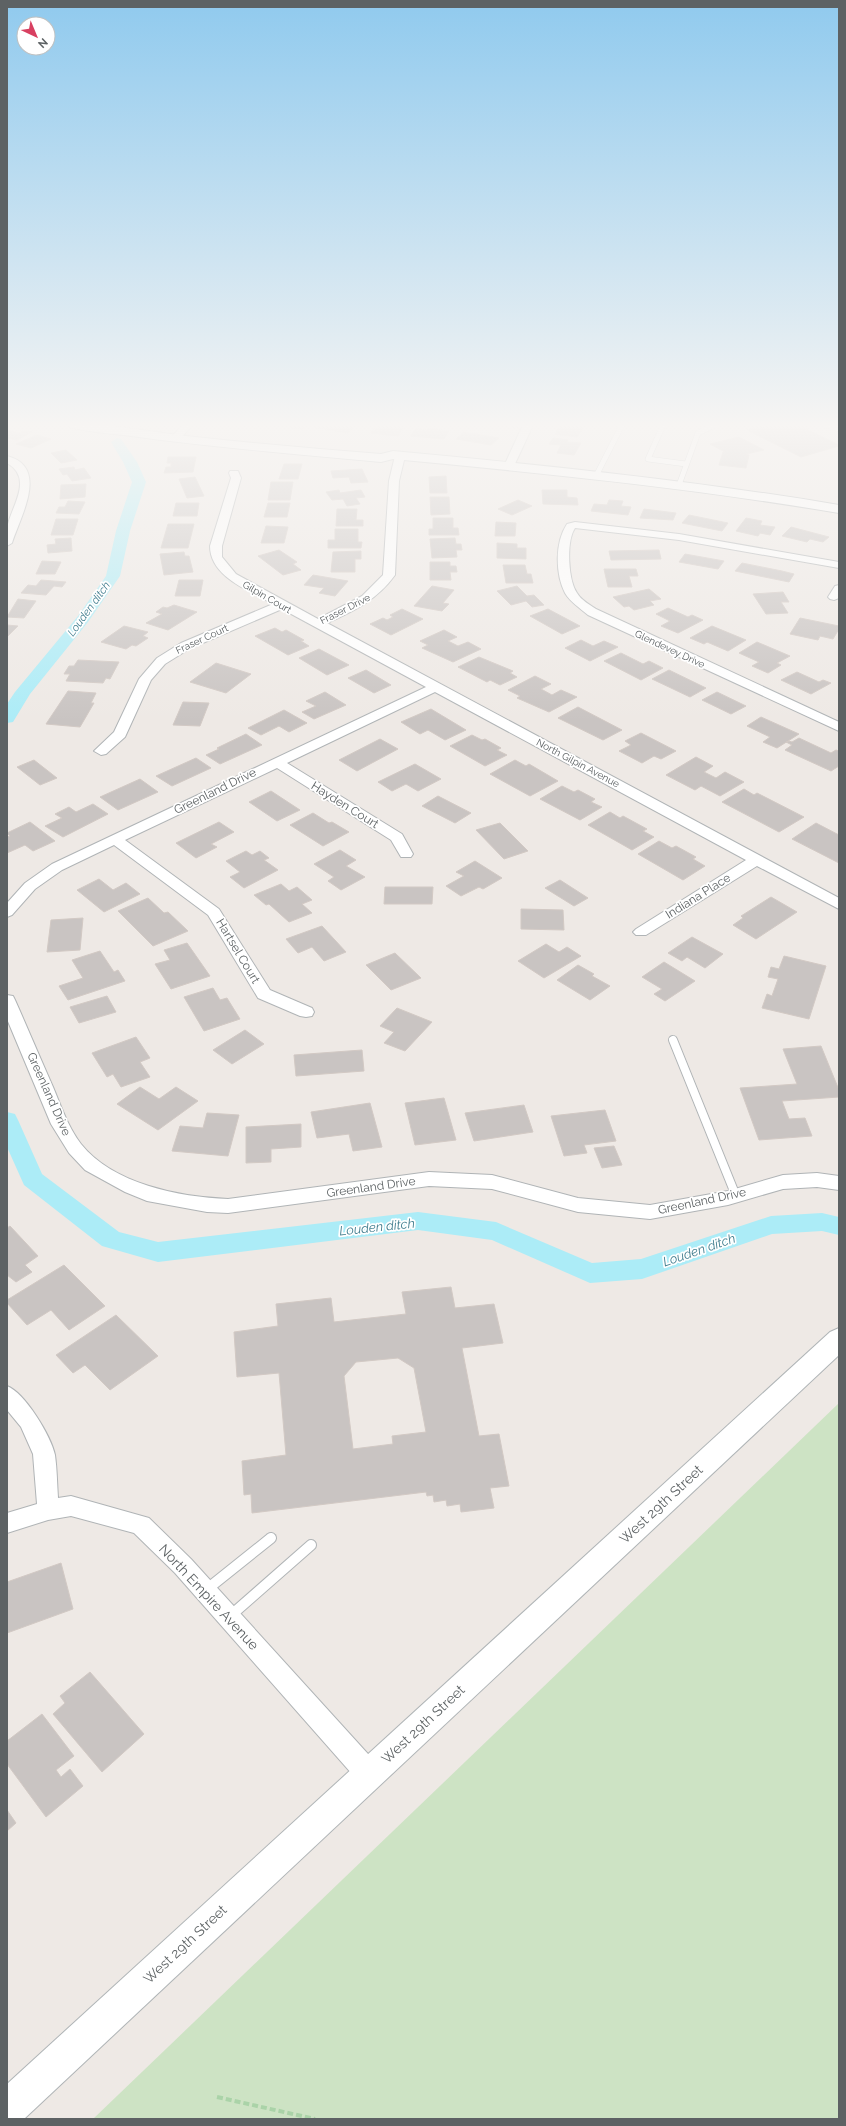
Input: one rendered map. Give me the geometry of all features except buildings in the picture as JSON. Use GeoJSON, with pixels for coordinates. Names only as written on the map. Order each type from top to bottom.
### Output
{"type":"FeatureCollection","features":[{"type":"Feature","properties":{"kind":"main road","name":"West 29th Street"},"geometry":{"type":"LineString","coordinates":[[7,2109],[839,1339]]}},
{"type":"Feature","properties":{"kind":"street"},"geometry":{"type":"LineString","coordinates":[[7,543],[14,522]]}},
{"type":"Feature","properties":{"kind":"street","name":"Gilpin Court"},"geometry":{"type":"LineString","coordinates":[[223,522],[216,546],[216,557],[232,576],[280,605],[316,624]]}},
{"type":"Feature","properties":{"kind":"street","name":"Fraser Drive"},"geometry":{"type":"LineString","coordinates":[[316,624],[369,598],[390,576],[392,522]]}},
{"type":"Feature","properties":{"kind":"street","name":"Glendevey Drive"},"geometry":{"type":"LineString","coordinates":[[839,565],[679,537],[571,526],[566,532],[563,545],[571,594],[592,612],[839,727]]}},
{"type":"Feature","properties":{"kind":"street","name":"Fraser Court"},"geometry":{"type":"LineString","coordinates":[[101,751],[120,734],[145,679],[161,661],[185,646],[280,605]]}},
{"type":"Feature","properties":{"kind":"street","name":"North Gilpin Avenue"},"geometry":{"type":"LineString","coordinates":[[316,624],[839,904]]}},
{"type":"Feature","properties":{"kind":"street","name":"Greenland Drive"},"geometry":{"type":"LineString","coordinates":[[7,912],[30,886],[41,877],[115,839],[435,687]]}},
{"type":"Feature","properties":{"kind":"street","name":"Hayden Court"},"geometry":{"type":"LineString","coordinates":[[277,762],[397,837],[406,854]]}},
{"type":"Feature","properties":{"kind":"street","name":"Hartsel Court"},"geometry":{"type":"LineString","coordinates":[[115,839],[214,912],[264,994],[306,1012]]}},
{"type":"Feature","properties":{"kind":"street","name":"Indiana Place"},"geometry":{"type":"LineString","coordinates":[[641,932],[756,860]]}},
{"type":"Feature","properties":{"kind":"street","name":"Greenland Drive"},"geometry":{"type":"LineString","coordinates":[[7,1000],[60,1124],[75,1148],[91,1165],[132,1188],[147,1194],[207,1205],[228,1206],[429,1179],[475,1180],[492,1182],[578,1205],[625,1211],[650,1212],[736,1196],[789,1181],[817,1180],[839,1183]]}},
{"type":"Feature","properties":{"kind":"street"},"geometry":{"type":"LineString","coordinates":[[7,1395],[29,1421],[44,1454],[48,1510]]}},
{"type":"Feature","properties":{"kind":"street","name":"North Empire Avenue"},"geometry":{"type":"LineString","coordinates":[[7,1523],[48,1510],[70,1506],[141,1525],[205,1591],[369,1774]]}},
{"type":"Feature","properties":{"kind":"lane"},"geometry":{"type":"LineString","coordinates":[[673,1040],[736,1196]]}},
{"type":"Feature","properties":{"kind":"lane"},"geometry":{"type":"LineString","coordinates":[[205,1591],[271,1538]]}},
{"type":"Feature","properties":{"kind":"lane"},"geometry":{"type":"LineString","coordinates":[[228,1617],[311,1545]]}},
{"type":"Feature","properties":{"kind":"path"},"geometry":{"type":"LineString","coordinates":[[217,2097],[315,2119]]}},
{"type":"Feature","properties":{"kind":"green space"},"geometry":{"type":"Polygon","coordinates":[[[839,1403],[839,2119],[93,2119],[839,1403]]]}},
{"type":"Feature","properties":{"kind":"waterway","name":"Louden ditch"},"geometry":{"type":"LineString","coordinates":[[7,718],[23,692],[83,619],[113,576],[126,522]]}},
{"type":"Feature","properties":{"kind":"waterway","name":"Louden ditch"},"geometry":{"type":"LineString","coordinates":[[7,1120],[32,1179],[111,1239],[158,1252],[418,1221],[496,1231],[590,1273],[642,1269],[771,1225],[822,1222],[839,1226]]}}]}
